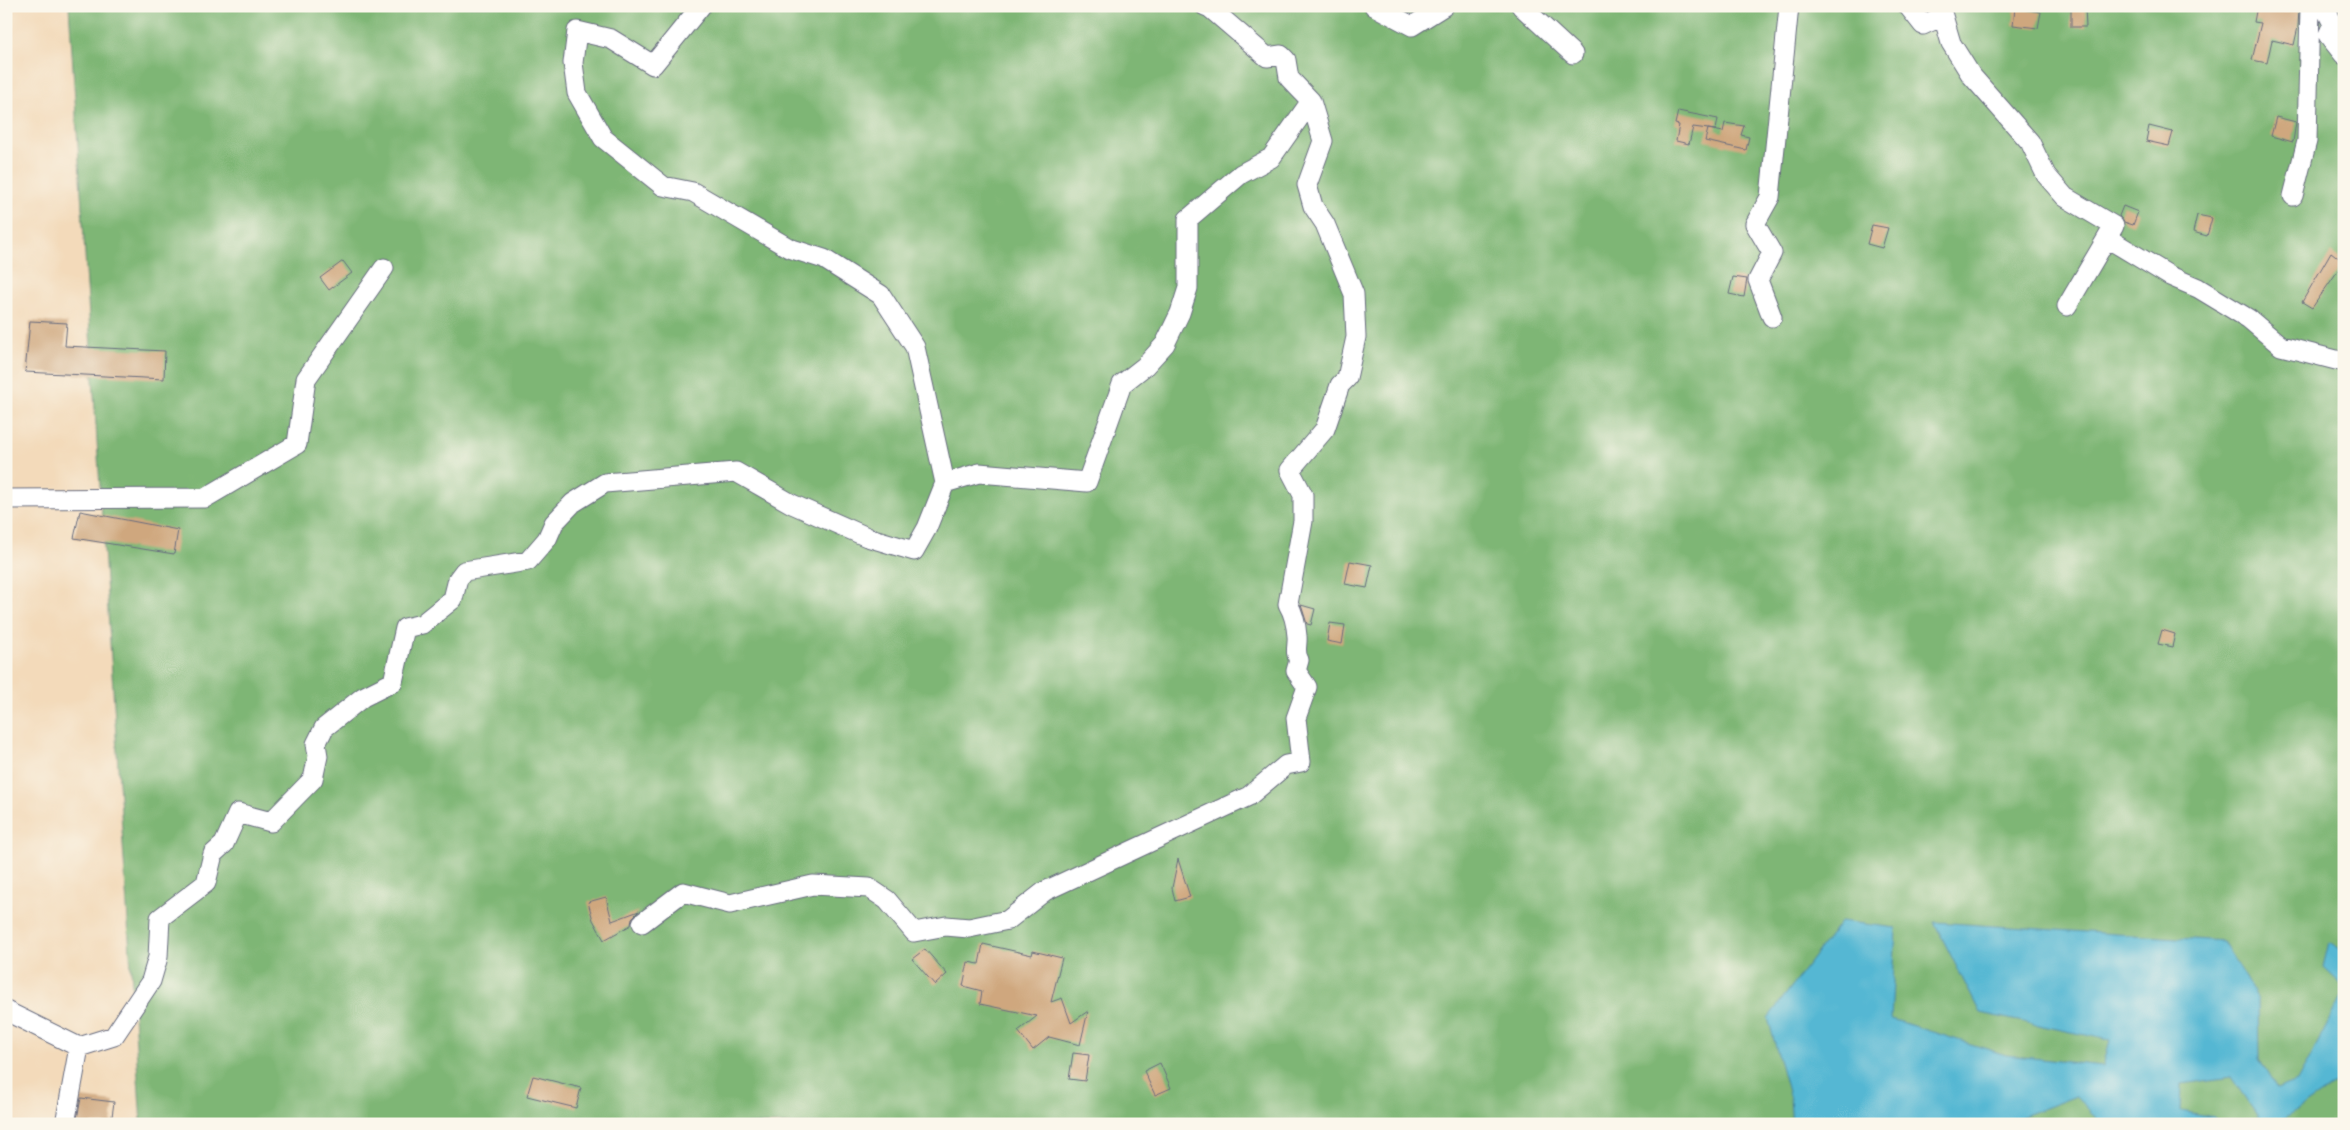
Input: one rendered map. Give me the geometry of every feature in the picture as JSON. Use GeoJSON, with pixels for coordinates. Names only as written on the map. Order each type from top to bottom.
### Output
{"type":"FeatureCollection","features":[{"type":"Feature","properties":{"kind":"street"},"geometry":{"type":"LineString","coordinates":[[6,1010],[79,1047],[114,1036],[151,981],[158,957],[160,918],[206,883],[213,854],[224,844],[238,813],[271,822],[313,779],[318,756],[316,744],[324,728],[363,697],[393,682],[406,628],[422,624],[453,599],[458,579],[464,571],[528,561],[547,539],[554,523],[574,503],[605,483],[736,472],[792,504],[867,537],[914,551],[945,483],[915,347],[882,295],[824,259],[790,248],[693,192],[663,186],[603,138],[577,93],[573,63],[577,31],[611,39],[653,65],[701,6]]}},
{"type":"Feature","properties":{"kind":"street"},"geometry":{"type":"LineString","coordinates":[[642,923],[683,892],[730,904],[813,885],[869,888],[887,900],[914,932],[946,926],[969,928],[1008,920],[1046,891],[1249,796],[1286,764],[1301,762],[1296,718],[1306,687],[1296,670],[1299,660],[1296,654],[1297,637],[1294,614],[1288,604],[1303,521],[1303,495],[1290,470],[1325,429],[1340,385],[1347,378],[1356,337],[1354,294],[1326,224],[1313,206],[1307,185],[1323,141],[1311,101],[1289,78],[1286,60],[1281,55],[1267,57],[1210,8],[1205,6]]}},
{"type":"Feature","properties":{"kind":"street"},"geometry":{"type":"LineString","coordinates":[[1374,6],[1412,26],[1444,6]]}},
{"type":"Feature","properties":{"kind":"street"},"geometry":{"type":"LineString","coordinates":[[1521,6],[1573,54]]}},
{"type":"Feature","properties":{"kind":"street"},"geometry":{"type":"LineString","coordinates":[[1772,317],[1758,280],[1772,253],[1756,224],[1770,197],[1789,6]]}},
{"type":"Feature","properties":{"kind":"street"},"geometry":{"type":"LineString","coordinates":[[1908,6],[1923,25],[1943,16],[1951,44],[1971,75],[2030,142],[2046,175],[2065,197],[2114,226],[2067,306]]}},
{"type":"Feature","properties":{"kind":"street"},"geometry":{"type":"LineString","coordinates":[[2293,196],[2307,141],[2310,6]]}},
{"type":"Feature","properties":{"kind":"street"},"geometry":{"type":"LineString","coordinates":[[2324,6],[2333,24],[2328,35],[2344,55]]}},
{"type":"Feature","properties":{"kind":"street"},"geometry":{"type":"LineString","coordinates":[[945,483],[980,473],[1087,482],[1122,384],[1145,366],[1166,344],[1180,313],[1188,288],[1188,219],[1242,174],[1271,158],[1311,101]]}},
{"type":"Feature","properties":{"kind":"street"},"geometry":{"type":"LineString","coordinates":[[2107,238],[2170,276],[2198,288],[2249,318],[2281,346],[2344,362]]}},
{"type":"Feature","properties":{"kind":"street"},"geometry":{"type":"LineString","coordinates":[[6,500],[205,498],[297,444],[306,379],[384,268]]}},
{"type":"Feature","properties":{"kind":"street"},"geometry":{"type":"LineString","coordinates":[[65,1124],[79,1047]]}},
{"type":"Feature","properties":{"kind":"green space"},"geometry":{"type":"Polygon","coordinates":[[[69,6],[2344,6],[2344,1124],[141,1124],[69,6]]]}},
{"type":"Feature","properties":{"kind":"water"},"geometry":{"type":"Polygon","coordinates":[[[1841,921],[1896,928],[1891,1019],[2006,1055],[2103,1066],[2110,1040],[1980,1013],[1934,922],[2223,941],[2258,1000],[2259,1059],[2277,1090],[2297,1082],[2344,993],[2344,1077],[2276,1124],[2263,1124],[2231,1077],[2182,1084],[2181,1111],[2214,1117],[2219,1124],[2102,1124],[2076,1096],[2003,1124],[1792,1124],[1790,1099],[1768,1018],[1841,921]]]}},
{"type":"Feature","properties":{"kind":"water"},"geometry":{"type":"Polygon","coordinates":[[[2342,933],[2344,933],[2344,987],[2323,967],[2329,942],[2342,950],[2342,933]]]}},
{"type":"Feature","properties":{"kind":"building"},"geometry":{"type":"Polygon","coordinates":[[[2257,6],[2285,10],[2286,6],[2299,8],[2298,27],[2294,45],[2272,40],[2267,63],[2252,60],[2261,23],[2254,22],[2257,6]]]}},
{"type":"Feature","properties":{"kind":"building"},"geometry":{"type":"Polygon","coordinates":[[[2071,7],[2085,7],[2086,27],[2071,27],[2071,7]]]}},
{"type":"Feature","properties":{"kind":"building"},"geometry":{"type":"Polygon","coordinates":[[[2015,8],[2041,12],[2038,28],[2013,25],[2015,8]]]}},
{"type":"Feature","properties":{"kind":"building"},"geometry":{"type":"Polygon","coordinates":[[[1678,111],[1718,119],[1716,130],[1693,127],[1689,144],[1676,141],[1679,125],[1675,124],[1678,111]]]}},
{"type":"Feature","properties":{"kind":"building"},"geometry":{"type":"Polygon","coordinates":[[[2276,117],[2296,122],[2293,142],[2271,136],[2276,117]]]}},
{"type":"Feature","properties":{"kind":"building"},"geometry":{"type":"Polygon","coordinates":[[[1725,123],[1744,126],[1741,135],[1749,137],[1746,150],[1705,141],[1708,129],[1723,132],[1725,123]]]}},
{"type":"Feature","properties":{"kind":"building"},"geometry":{"type":"Polygon","coordinates":[[[2149,126],[2173,132],[2169,146],[2146,141],[2149,126]]]}},
{"type":"Feature","properties":{"kind":"building"},"geometry":{"type":"Polygon","coordinates":[[[2123,206],[2138,212],[2133,225],[2124,222],[2119,216],[2123,206]]]}},
{"type":"Feature","properties":{"kind":"building"},"geometry":{"type":"Polygon","coordinates":[[[2197,215],[2212,218],[2207,236],[2193,232],[2197,215]]]}},
{"type":"Feature","properties":{"kind":"building"},"geometry":{"type":"Polygon","coordinates":[[[1872,225],[1888,228],[1882,248],[1867,244],[1872,225]]]}},
{"type":"Feature","properties":{"kind":"building"},"geometry":{"type":"Polygon","coordinates":[[[2331,252],[2344,262],[2312,308],[2302,302],[2331,252]]]}},
{"type":"Feature","properties":{"kind":"building"},"geometry":{"type":"Polygon","coordinates":[[[343,261],[352,273],[329,290],[320,278],[343,261]]]}},
{"type":"Feature","properties":{"kind":"building"},"geometry":{"type":"Polygon","coordinates":[[[1733,277],[1747,279],[1744,297],[1729,294],[1733,277]]]}},
{"type":"Feature","properties":{"kind":"building"},"geometry":{"type":"Polygon","coordinates":[[[30,321],[67,323],[65,346],[165,351],[164,379],[25,372],[30,321]]]}},
{"type":"Feature","properties":{"kind":"building"},"geometry":{"type":"Polygon","coordinates":[[[80,511],[178,530],[174,554],[74,538],[80,511]]]}},
{"type":"Feature","properties":{"kind":"building"},"geometry":{"type":"Polygon","coordinates":[[[1350,561],[1372,565],[1367,588],[1345,584],[1350,561]]]}},
{"type":"Feature","properties":{"kind":"building"},"geometry":{"type":"Polygon","coordinates":[[[1301,605],[1315,609],[1311,625],[1307,624],[1301,605]]]}},
{"type":"Feature","properties":{"kind":"building"},"geometry":{"type":"Polygon","coordinates":[[[1330,623],[1345,625],[1342,644],[1327,641],[1330,623]]]}},
{"type":"Feature","properties":{"kind":"building"},"geometry":{"type":"Polygon","coordinates":[[[2162,630],[2175,634],[2172,647],[2158,644],[2162,630]]]}},
{"type":"Feature","properties":{"kind":"building"},"geometry":{"type":"Polygon","coordinates":[[[1178,859],[1190,897],[1175,901],[1172,888],[1178,859]]]}},
{"type":"Feature","properties":{"kind":"building"},"geometry":{"type":"Polygon","coordinates":[[[606,897],[612,921],[639,911],[632,918],[631,925],[604,940],[593,920],[588,902],[606,897]]]}},
{"type":"Feature","properties":{"kind":"building"},"geometry":{"type":"Polygon","coordinates":[[[983,944],[1032,955],[1033,951],[1062,958],[1051,1002],[1062,998],[1071,1023],[1088,1011],[1080,1045],[1049,1037],[1033,1050],[1018,1031],[1037,1016],[980,1004],[982,991],[963,986],[968,962],[979,964],[983,944]]]}},
{"type":"Feature","properties":{"kind":"building"},"geometry":{"type":"Polygon","coordinates":[[[925,949],[947,974],[935,985],[912,959],[925,949]]]}},
{"type":"Feature","properties":{"kind":"building"},"geometry":{"type":"Polygon","coordinates":[[[1073,1053],[1089,1055],[1085,1081],[1069,1079],[1073,1053]]]}},
{"type":"Feature","properties":{"kind":"building"},"geometry":{"type":"Polygon","coordinates":[[[1160,1063],[1171,1088],[1155,1095],[1144,1071],[1160,1063]]]}},
{"type":"Feature","properties":{"kind":"building"},"geometry":{"type":"Polygon","coordinates":[[[533,1076],[581,1088],[576,1108],[527,1096],[533,1076]]]}},
{"type":"Feature","properties":{"kind":"building"},"geometry":{"type":"Polygon","coordinates":[[[81,1098],[114,1102],[111,1124],[76,1124],[81,1098]]]}}]}
